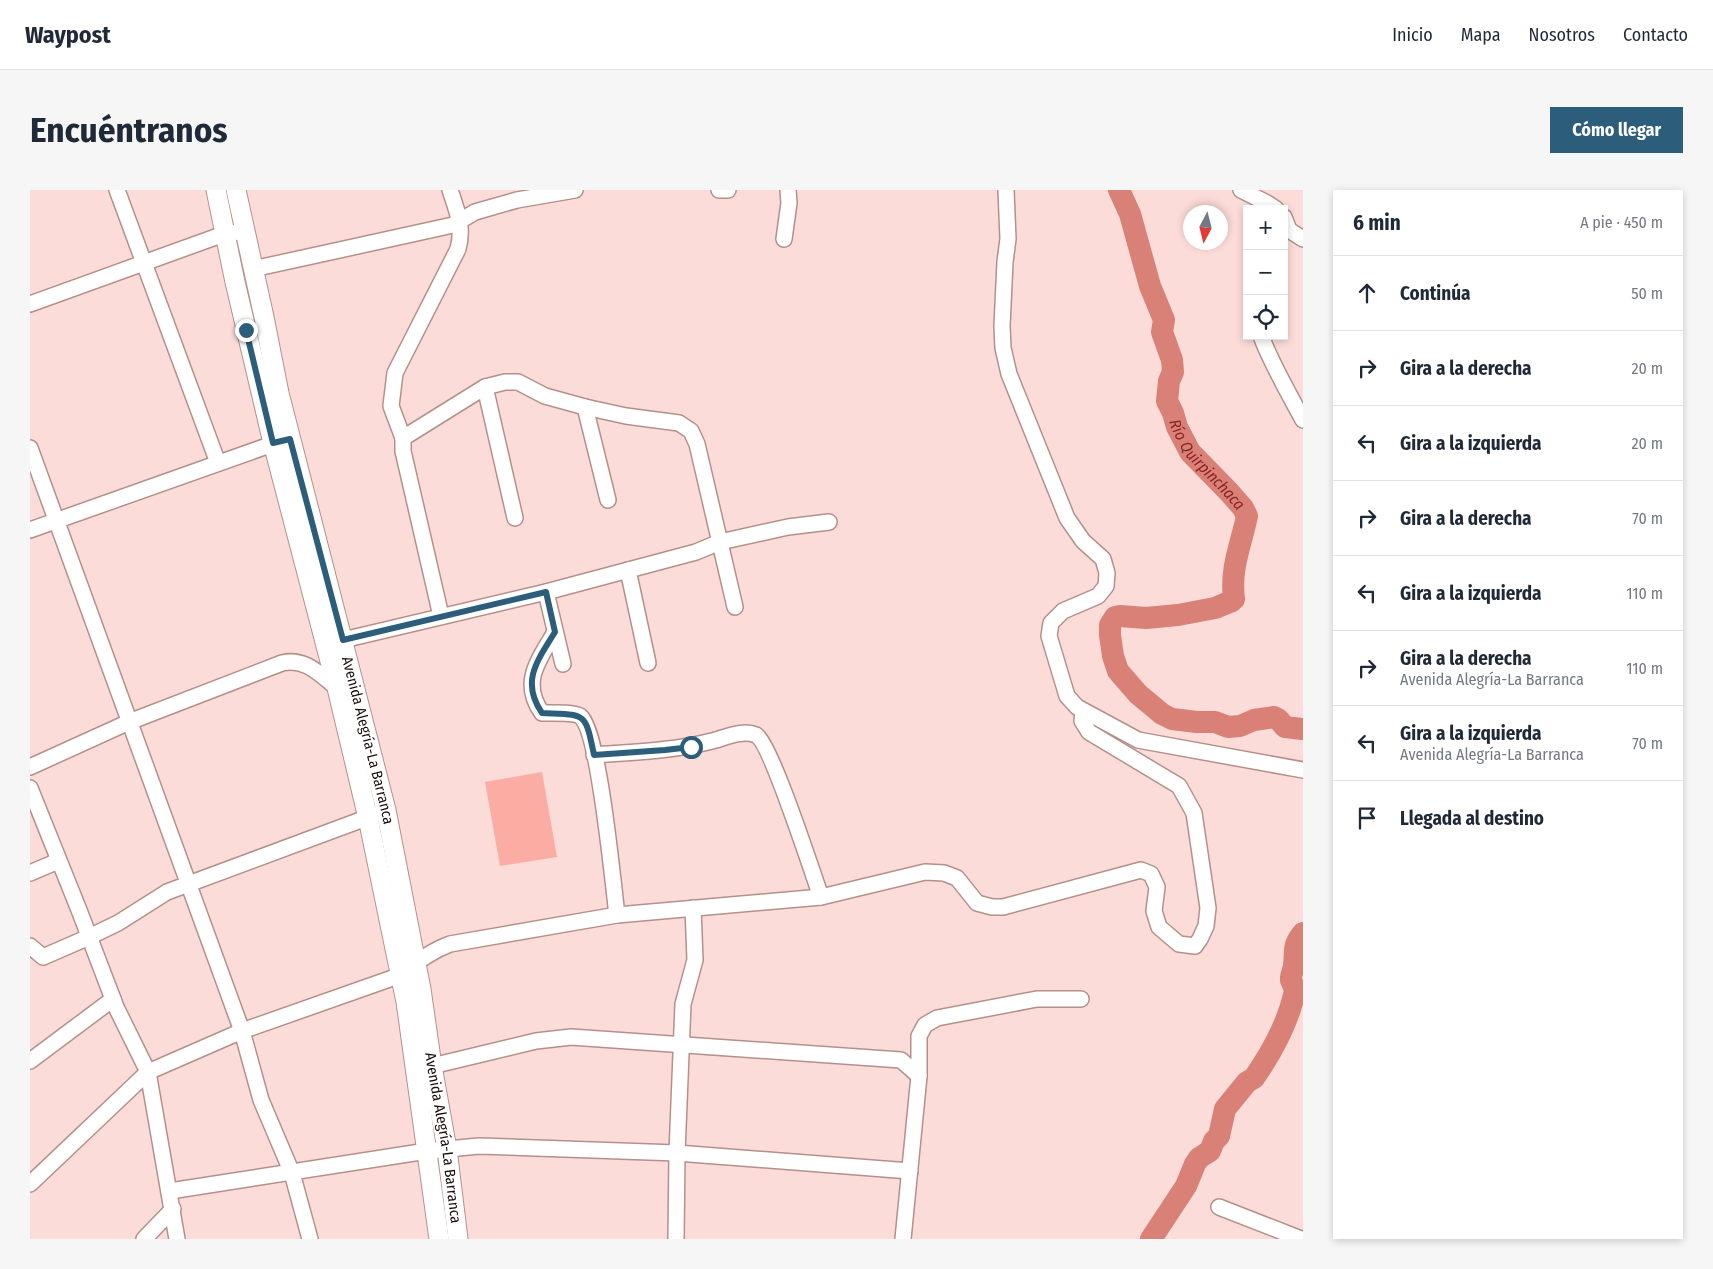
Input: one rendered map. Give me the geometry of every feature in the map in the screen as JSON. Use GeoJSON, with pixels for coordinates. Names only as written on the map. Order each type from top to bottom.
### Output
{"type":"FeatureCollection","features":[{"type":"Feature","properties":{"kind":"main road","name":"Avenida Alegría-La Barranca"},"geometry":{"type":"LineString","coordinates":[[216,190],[224,234],[281,441],[343,640],[386,810],[416,962],[427,1151],[438,1239]]}},
{"type":"Feature","properties":{"kind":"main road","name":"Avenida Alegría-La Barranca"},"geometry":{"type":"LineString","coordinates":[[236,190],[279,393],[281,441],[368,818],[401,976],[423,1066],[447,1149],[458,1239]]}},
{"type":"Feature","properties":{"kind":"street"},"geometry":{"type":"LineString","coordinates":[[117,190],[218,463]]}},
{"type":"Feature","properties":{"kind":"street"},"geometry":{"type":"LineString","coordinates":[[441,616],[403,451],[403,438],[391,406],[395,373],[460,242],[460,221],[450,190]]}},
{"type":"Feature","properties":{"kind":"street"},"geometry":{"type":"LineString","coordinates":[[253,269],[425,232],[453,225],[475,212],[516,200],[575,190]]}},
{"type":"Feature","properties":{"kind":"street"},"geometry":{"type":"LineString","coordinates":[[720,190],[728,190]]}},
{"type":"Feature","properties":{"kind":"street"},"geometry":{"type":"LineString","coordinates":[[784,239],[789,203],[788,190]]}},
{"type":"Feature","properties":{"kind":"street"},"geometry":{"type":"LineString","coordinates":[[1006,190],[1008,239],[1002,326],[1003,348],[1009,374],[1067,518],[1083,541],[1102,560],[1107,573],[1106,586],[1098,596],[1063,611],[1051,623],[1049,636],[1067,696],[1083,711],[1138,740],[1303,770]]}},
{"type":"Feature","properties":{"kind":"street"},"geometry":{"type":"LineString","coordinates":[[1242,190],[1271,205]]}},
{"type":"Feature","properties":{"kind":"street"},"geometry":{"type":"LineString","coordinates":[[1290,228],[1303,239]]}},
{"type":"Feature","properties":{"kind":"street"},"geometry":{"type":"LineString","coordinates":[[30,304],[224,234],[244,231]]}},
{"type":"Feature","properties":{"kind":"street"},"geometry":{"type":"LineString","coordinates":[[1263,340],[1271,362],[1281,377],[1303,420]]}},
{"type":"Feature","properties":{"kind":"street"},"geometry":{"type":"LineString","coordinates":[[403,438],[485,387],[505,382],[518,382],[544,396],[585,407],[626,416],[679,423],[691,432],[697,444],[735,607]]}},
{"type":"Feature","properties":{"kind":"street"},"geometry":{"type":"LineString","coordinates":[[485,387],[515,518]]}},
{"type":"Feature","properties":{"kind":"street"},"geometry":{"type":"LineString","coordinates":[[585,407],[608,500]]}},
{"type":"Feature","properties":{"kind":"street"},"geometry":{"type":"LineString","coordinates":[[30,530],[281,441]]}},
{"type":"Feature","properties":{"kind":"street"},"geometry":{"type":"LineString","coordinates":[[30,448],[242,1031],[261,1100],[292,1173],[310,1239]]}},
{"type":"Feature","properties":{"kind":"street"},"geometry":{"type":"LineString","coordinates":[[343,640],[546,592],[696,552],[720,542],[788,527],[829,522]]}},
{"type":"Feature","properties":{"kind":"street"},"geometry":{"type":"LineString","coordinates":[[628,570],[648,663]]}},
{"type":"Feature","properties":{"kind":"street"},"geometry":{"type":"LineString","coordinates":[[546,592],[562,664]]}},
{"type":"Feature","properties":{"kind":"street"},"geometry":{"type":"LineString","coordinates":[[555,632],[536,664],[532,676],[533,694],[542,713],[576,714],[581,716],[589,729],[603,794],[617,915]]}},
{"type":"Feature","properties":{"kind":"street"},"geometry":{"type":"LineString","coordinates":[[30,767],[129,722],[289,662],[304,664],[324,676],[337,688],[358,700]]}},
{"type":"Feature","properties":{"kind":"street"},"geometry":{"type":"LineString","coordinates":[[30,1184],[148,1072],[242,1031],[401,976],[416,962],[433,951],[450,944],[617,915],[822,897],[925,872],[944,873],[957,878],[977,903],[992,907],[1003,907],[1141,870],[1151,874],[1156,887],[1154,911],[1159,927],[1178,944],[1195,946],[1206,926],[1208,908],[1194,813],[1179,786],[1089,732],[1082,721],[1083,711]]}},
{"type":"Feature","properties":{"kind":"street"},"geometry":{"type":"LineString","coordinates":[[594,755],[691,747],[742,733],[754,734],[760,738],[773,762],[822,897]]}},
{"type":"Feature","properties":{"kind":"street"},"geometry":{"type":"LineString","coordinates":[[30,788],[113,999],[148,1072],[177,1239]]}},
{"type":"Feature","properties":{"kind":"street"},"geometry":{"type":"LineString","coordinates":[[30,946],[43,957],[118,923],[168,892],[386,810]]}},
{"type":"Feature","properties":{"kind":"street"},"geometry":{"type":"LineString","coordinates":[[30,873],[58,861]]}},
{"type":"Feature","properties":{"kind":"street"},"geometry":{"type":"LineString","coordinates":[[676,1239],[677,1152],[683,1004],[695,960],[693,908]]}},
{"type":"Feature","properties":{"kind":"street"},"geometry":{"type":"LineString","coordinates":[[30,1061],[113,999]]}},
{"type":"Feature","properties":{"kind":"street"},"geometry":{"type":"LineString","coordinates":[[903,1239],[919,1076],[919,1036],[925,1025],[937,1018],[1037,999],[1081,1000]]}},
{"type":"Feature","properties":{"kind":"street"},"geometry":{"type":"LineString","coordinates":[[423,1066],[536,1040],[571,1037],[900,1060],[919,1076]]}},
{"type":"Feature","properties":{"kind":"street"},"geometry":{"type":"LineString","coordinates":[[170,1191],[427,1151],[479,1146],[677,1152],[910,1171]]}},
{"type":"Feature","properties":{"kind":"street"},"geometry":{"type":"LineString","coordinates":[[1218,1207],[1301,1239]]}},
{"type":"Feature","properties":{"kind":"street"},"geometry":{"type":"LineString","coordinates":[[144,1239],[173,1209]]}},
{"type":"Feature","properties":{"kind":"shaded area"},"geometry":{"type":"Polygon","coordinates":[[[542,772],[557,857],[500,866],[485,782],[542,772]]]}},
{"type":"Feature","properties":{"kind":"waterway","name":"Río Quirpinchaca"},"geometry":{"type":"LineString","coordinates":[[1119,190],[1130,214],[1150,286],[1164,320],[1162,332],[1172,360],[1173,372],[1169,381],[1167,401],[1177,427],[1190,452],[1229,492],[1243,508],[1247,516],[1235,567],[1234,599],[1215,608],[1178,615],[1146,618],[1115,617],[1110,625],[1110,635],[1113,656],[1118,671],[1138,694],[1162,714],[1172,719],[1215,722],[1228,727],[1240,726],[1254,720],[1274,717],[1285,727],[1303,729]]}},
{"type":"Feature","properties":{"kind":"waterway","name":"Río Quirpinchaca"},"geometry":{"type":"LineString","coordinates":[[1151,1239],[1186,1186],[1195,1164],[1199,1158],[1210,1151],[1214,1141],[1219,1136],[1225,1109],[1247,1082],[1254,1078],[1278,1038],[1294,995],[1291,976],[1294,967],[1296,945],[1303,933]]}},
{"type":"Feature","properties":{"kind":"route"},"geometry":{"type":"LineString","coordinates":[[246,330],[273,443],[290,439],[343,640],[546,592],[555,632],[536,664],[532,676],[533,694],[542,713],[576,714],[581,716],[589,729],[594,755],[691,747]]}}]}
